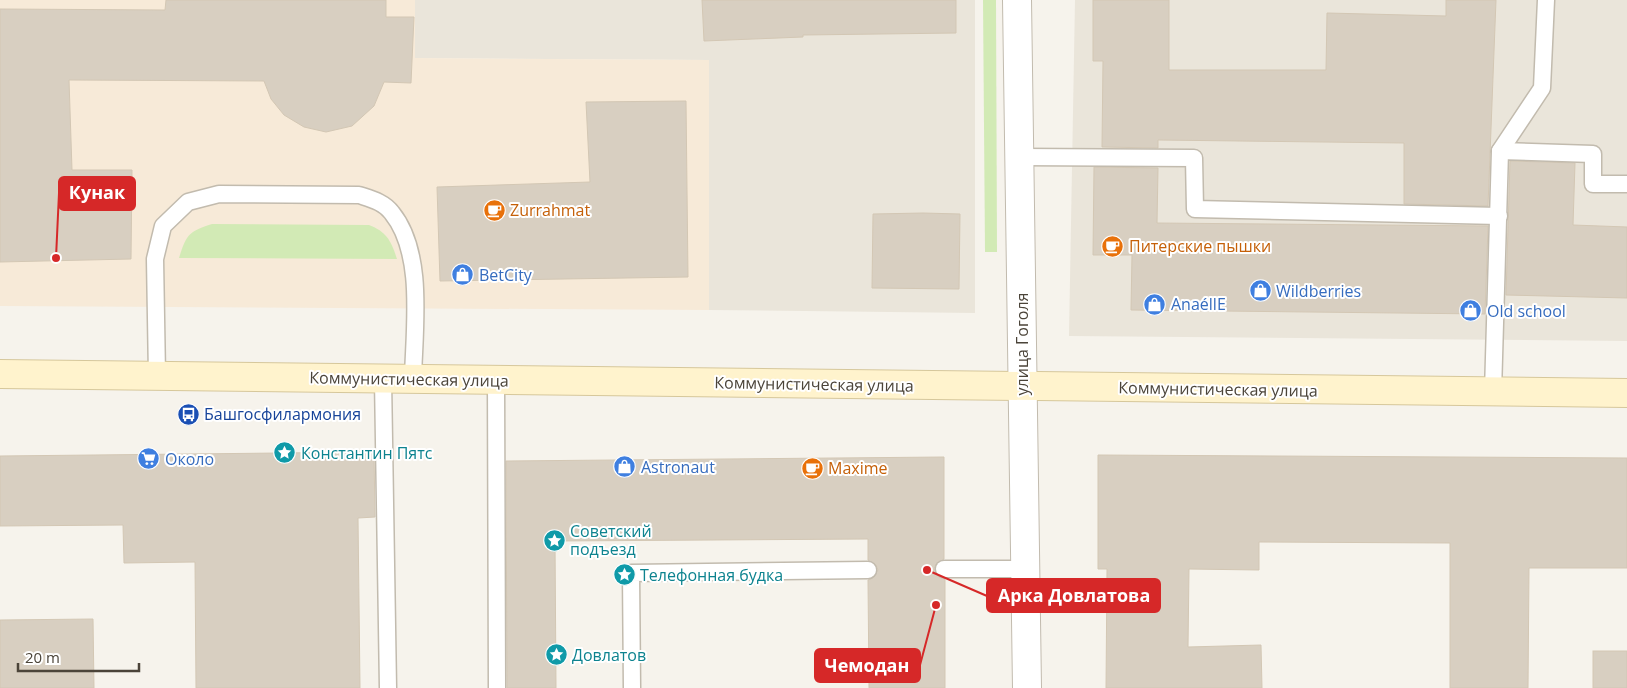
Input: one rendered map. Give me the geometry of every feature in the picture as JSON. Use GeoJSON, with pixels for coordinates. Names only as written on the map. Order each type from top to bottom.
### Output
{"type":"FeatureCollection","features":[{"type":"Feature","properties":{"kind":"main road","name":"Коммунистическая улица"},"geometry":{"type":"LineString","coordinates":[[0,374],[1627,393]]}},
{"type":"Feature","properties":{"kind":"street","name":"улица Гоголя"},"geometry":{"type":"LineString","coordinates":[[1017,0],[1023,293],[1022,386],[1027,688]]}},
{"type":"Feature","properties":{"kind":"lane"},"geometry":{"type":"LineString","coordinates":[[1493,392],[1500,151],[1542,88],[1546,0]]}},
{"type":"Feature","properties":{"kind":"lane"},"geometry":{"type":"LineString","coordinates":[[1500,151],[1593,154],[1593,184],[1627,184]]}},
{"type":"Feature","properties":{"kind":"lane"},"geometry":{"type":"LineString","coordinates":[[1019,157],[1194,158],[1195,209],[1498,216]]}},
{"type":"Feature","properties":{"kind":"lane"},"geometry":{"type":"LineString","coordinates":[[157,376],[155,259],[163,226],[188,202],[218,194],[359,195],[376,200],[392,211],[403,230],[413,261],[413,379]]}},
{"type":"Feature","properties":{"kind":"lane"},"geometry":{"type":"LineString","coordinates":[[383,379],[388,688]]}},
{"type":"Feature","properties":{"kind":"lane"},"geometry":{"type":"LineString","coordinates":[[496,380],[497,688]]}},
{"type":"Feature","properties":{"kind":"lane"},"geometry":{"type":"LineString","coordinates":[[944,569],[1025,569]]}},
{"type":"Feature","properties":{"kind":"lane"},"geometry":{"type":"LineString","coordinates":[[632,688],[631,573],[868,570]]}},
{"type":"Feature","properties":{"kind":"shaded area"},"geometry":{"type":"Polygon","coordinates":[[[0,0],[415,0],[415,58],[709,60],[709,310],[0,306],[0,0]]]}},
{"type":"Feature","properties":{"kind":"shaded area"},"geometry":{"type":"Polygon","coordinates":[[[415,0],[975,0],[975,313],[709,310],[709,60],[415,58],[415,0]]]}},
{"type":"Feature","properties":{"kind":"shaded area"},"geometry":{"type":"Polygon","coordinates":[[[1075,0],[1627,0],[1627,341],[1069,336],[1075,0]]]}},
{"type":"Feature","properties":{"kind":"green space"},"geometry":{"type":"Polygon","coordinates":[[[983,0],[996,0],[997,252],[985,252],[983,0]]]}},
{"type":"Feature","properties":{"kind":"green space"},"geometry":{"type":"Polygon","coordinates":[[[212,224],[369,225],[388,238],[397,259],[179,258],[186,239],[198,229],[212,224]]]}},
{"type":"Feature","properties":{"kind":"building"},"geometry":{"type":"Polygon","coordinates":[[[166,0],[386,0],[386,17],[414,17],[411,83],[384,82],[374,106],[352,126],[326,132],[304,127],[284,115],[271,99],[264,81],[69,80],[72,170],[132,170],[131,259],[0,262],[0,9],[165,10],[166,0]]]}},
{"type":"Feature","properties":{"kind":"building"},"geometry":{"type":"Polygon","coordinates":[[[702,0],[956,0],[956,33],[803,35],[803,37],[704,41],[702,0]]]}},
{"type":"Feature","properties":{"kind":"building"},"geometry":{"type":"Polygon","coordinates":[[[1093,0],[1169,0],[1169,70],[1326,70],[1327,13],[1446,16],[1446,0],[1496,0],[1488,206],[1404,204],[1404,143],[1158,140],[1158,148],[1102,147],[1103,61],[1093,61],[1093,0]]]}},
{"type":"Feature","properties":{"kind":"building"},"geometry":{"type":"Polygon","coordinates":[[[686,101],[688,277],[440,281],[437,187],[590,182],[586,102],[686,101]]]}},
{"type":"Feature","properties":{"kind":"building"},"geometry":{"type":"Polygon","coordinates":[[[1510,161],[1575,163],[1573,225],[1627,227],[1627,298],[1506,295],[1510,161]]]}},
{"type":"Feature","properties":{"kind":"building"},"geometry":{"type":"Polygon","coordinates":[[[1094,167],[1158,168],[1157,223],[1488,226],[1485,314],[1131,310],[1132,255],[1093,255],[1094,167]]]}},
{"type":"Feature","properties":{"kind":"building"},"geometry":{"type":"Polygon","coordinates":[[[873,214],[960,214],[959,289],[872,288],[873,214]]]}},
{"type":"Feature","properties":{"kind":"building"},"geometry":{"type":"Polygon","coordinates":[[[374,452],[375,517],[358,518],[360,688],[196,688],[195,562],[124,563],[123,525],[0,526],[0,456],[374,452]]]}},
{"type":"Feature","properties":{"kind":"building"},"geometry":{"type":"Polygon","coordinates":[[[1098,455],[1627,458],[1627,568],[1529,568],[1528,688],[1450,688],[1450,543],[1259,542],[1259,570],[1189,569],[1188,647],[1261,645],[1262,688],[1106,688],[1107,569],[1098,569],[1098,455]]]}},
{"type":"Feature","properties":{"kind":"building"},"geometry":{"type":"Polygon","coordinates":[[[944,457],[944,559],[936,564],[934,569],[939,577],[945,579],[945,688],[869,688],[868,580],[873,578],[878,570],[876,565],[868,560],[868,539],[555,541],[556,688],[507,688],[506,461],[944,457]]]}},
{"type":"Feature","properties":{"kind":"building"},"geometry":{"type":"Polygon","coordinates":[[[93,619],[94,688],[0,688],[0,620],[93,619]]]}},
{"type":"Feature","properties":{"kind":"building"},"geometry":{"type":"Polygon","coordinates":[[[1593,651],[1627,651],[1627,688],[1593,688],[1593,651]]]}},
{"type":"Feature","properties":{"kind":"place","name":"Zurrahmat"},"geometry":{"type":"Point","coordinates":[494,210]}},
{"type":"Feature","properties":{"kind":"place","name":"Питерские пышки"},"geometry":{"type":"Point","coordinates":[1113,246]}},
{"type":"Feature","properties":{"kind":"place","name":"Кунак"},"geometry":{"type":"Point","coordinates":[56,258]}},
{"type":"Feature","properties":{"kind":"place","name":"BetCity"},"geometry":{"type":"Point","coordinates":[463,275]}},
{"type":"Feature","properties":{"kind":"place","name":"Wildberries"},"geometry":{"type":"Point","coordinates":[1260,291]}},
{"type":"Feature","properties":{"kind":"place","name":"AnaéllE"},"geometry":{"type":"Point","coordinates":[1155,304]}},
{"type":"Feature","properties":{"kind":"place","name":"Old school"},"geometry":{"type":"Point","coordinates":[1471,311]}},
{"type":"Feature","properties":{"kind":"place","name":"Башгосфилармония"},"geometry":{"type":"Point","coordinates":[188,414]}},
{"type":"Feature","properties":{"kind":"place","name":"Константин Пятс"},"geometry":{"type":"Point","coordinates":[285,453]}},
{"type":"Feature","properties":{"kind":"place","name":"Около"},"geometry":{"type":"Point","coordinates":[149,459]}},
{"type":"Feature","properties":{"kind":"place","name":"Astronaut"},"geometry":{"type":"Point","coordinates":[625,467]}},
{"type":"Feature","properties":{"kind":"place","name":"Maxime"},"geometry":{"type":"Point","coordinates":[812,468]}},
{"type":"Feature","properties":{"kind":"place","name":"Советский подъезд"},"geometry":{"type":"Point","coordinates":[554,540]}},
{"type":"Feature","properties":{"kind":"place","name":"Арка Довлатова"},"geometry":{"type":"Point","coordinates":[927,570]}},
{"type":"Feature","properties":{"kind":"place","name":"Телефонная будка"},"geometry":{"type":"Point","coordinates":[624,575]}},
{"type":"Feature","properties":{"kind":"place","name":"Чемодан"},"geometry":{"type":"Point","coordinates":[936,605]}},
{"type":"Feature","properties":{"kind":"place","name":"Довлатов"},"geometry":{"type":"Point","coordinates":[556,655]}}]}
